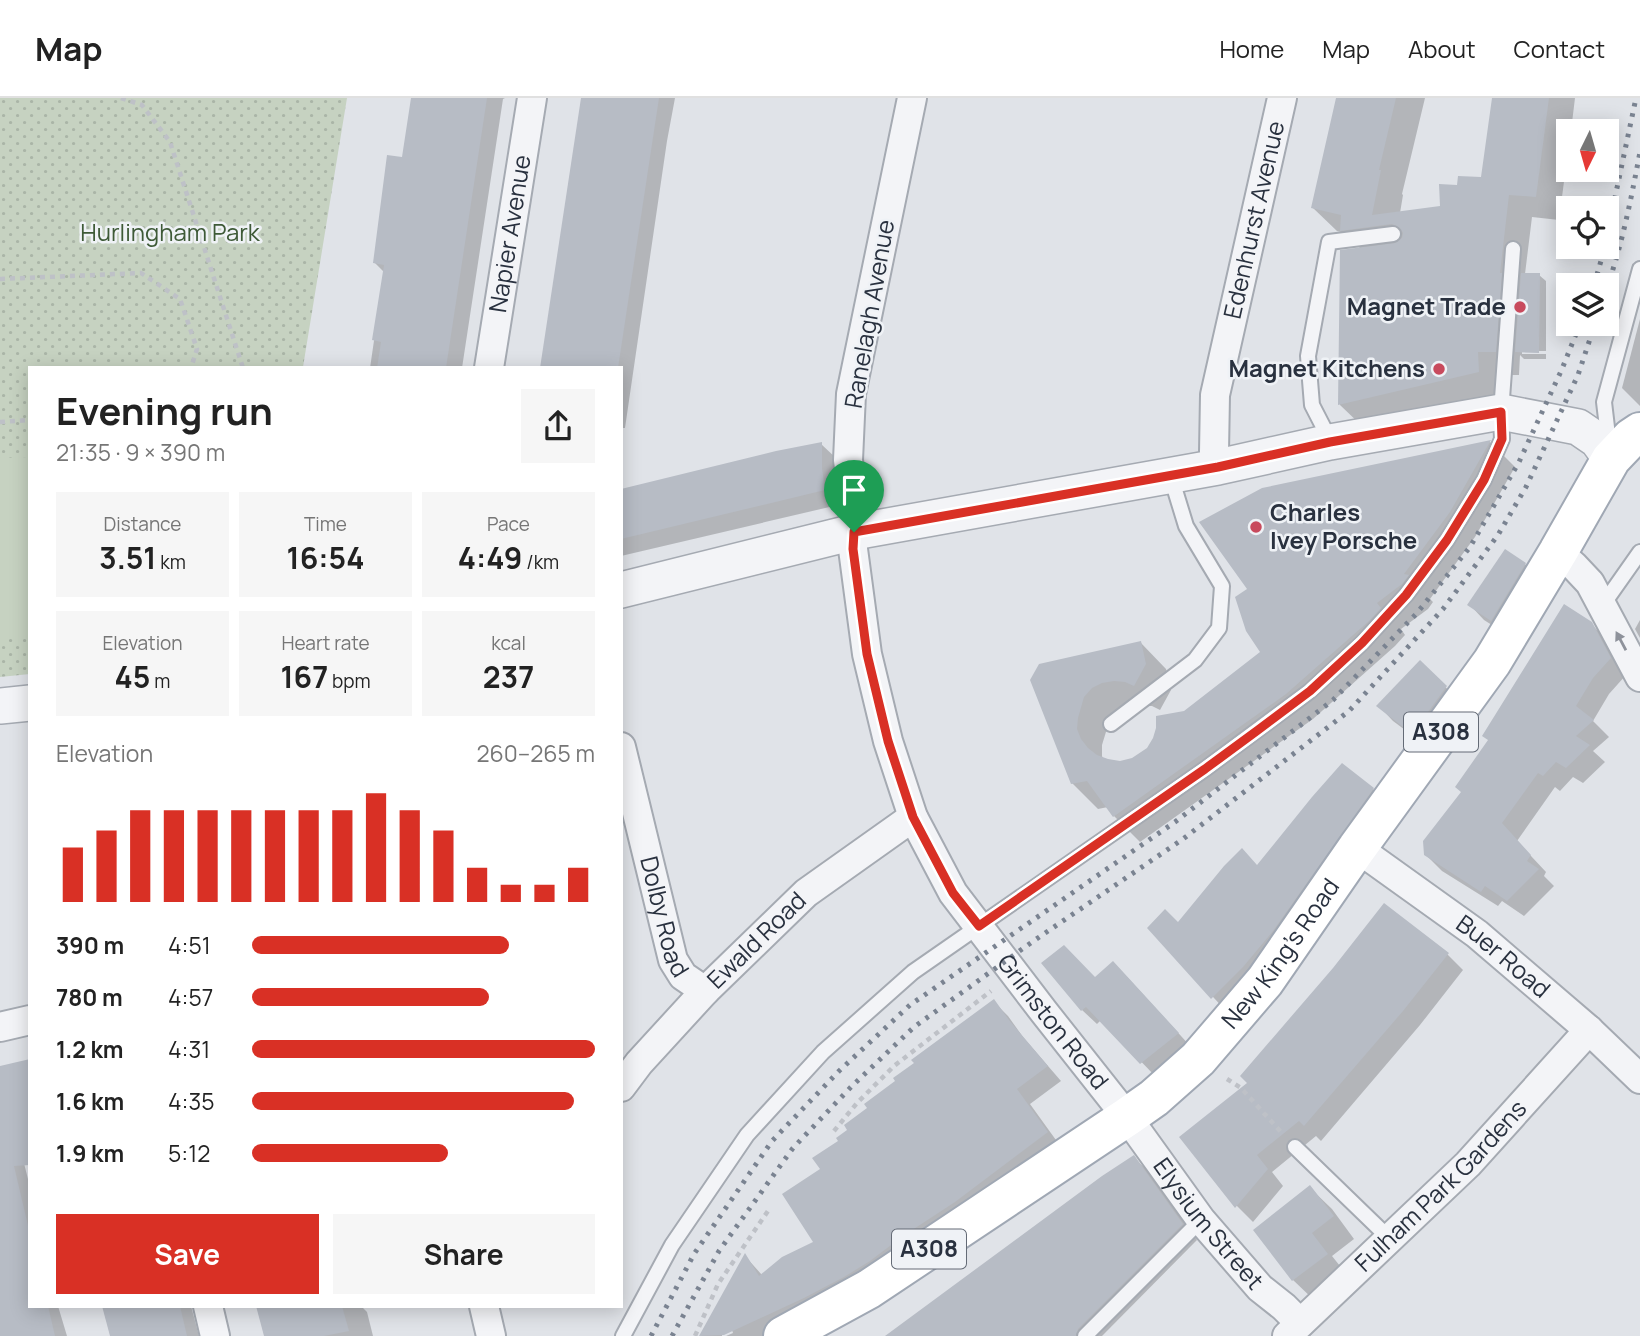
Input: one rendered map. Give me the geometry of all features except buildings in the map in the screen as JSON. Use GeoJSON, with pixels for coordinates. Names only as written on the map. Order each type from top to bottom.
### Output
{"type":"FeatureCollection","features":[{"type":"Feature","properties":{"kind":"main road","name":"New King's Road"},"geometry":{"type":"LineString","coordinates":[[783,1336],[869,1289],[1127,1117],[1154,1098],[1198,1059],[1265,981],[1357,848],[1492,662],[1611,459],[1640,432]]}},
{"type":"Feature","properties":{"kind":"street","name":"Napier Avenue"},"geometry":{"type":"LineString","coordinates":[[489,366],[532,98]]}},
{"type":"Feature","properties":{"kind":"street","name":"Ranelagh Avenue"},"geometry":{"type":"LineString","coordinates":[[854,532],[854,506],[848,460],[851,394],[912,98]]}},
{"type":"Feature","properties":{"kind":"street","name":"Edenhurst Avenue"},"geometry":{"type":"LineString","coordinates":[[1218,467],[1214,452],[1214,395],[1282,98]]}},
{"type":"Feature","properties":{"kind":"street"},"geometry":{"type":"LineString","coordinates":[[623,590],[854,532],[1218,467],[1330,442],[1501,412],[1578,427],[1597,440],[1611,459]]}},
{"type":"Feature","properties":{"kind":"street","name":"Grimston Road"},"geometry":{"type":"LineString","coordinates":[[854,532],[853,549],[867,654],[888,741],[913,817],[953,893],[1127,1117]]}},
{"type":"Feature","properties":{"kind":"street"},"geometry":{"type":"LineString","coordinates":[[1558,552],[1590,583],[1640,677]]}},
{"type":"Feature","properties":{"kind":"street"},"geometry":{"type":"LineString","coordinates":[[0,706],[28,703]]}},
{"type":"Feature","properties":{"kind":"street","name":"Dolby Road"},"geometry":{"type":"LineString","coordinates":[[623,755],[673,960],[683,976],[705,991]]}},
{"type":"Feature","properties":{"kind":"street","name":"Ewald Road"},"geometry":{"type":"LineString","coordinates":[[623,1084],[705,991],[806,893],[913,817]]}},
{"type":"Feature","properties":{"kind":"street","name":"Buer Road"},"geometry":{"type":"LineString","coordinates":[[1357,848],[1477,934],[1589,1030],[1640,1079]]}},
{"type":"Feature","properties":{"kind":"street"},"geometry":{"type":"LineString","coordinates":[[0,1027],[28,1020]]}},
{"type":"Feature","properties":{"kind":"street","name":"Fulham Park Gardens"},"geometry":{"type":"LineString","coordinates":[[1293,1330],[1468,1164],[1589,1030]]}},
{"type":"Feature","properties":{"kind":"street","name":"Elysium Street"},"geometry":{"type":"LineString","coordinates":[[1127,1117],[1201,1220],[1260,1288],[1284,1307],[1293,1330]]}},
{"type":"Feature","properties":{"kind":"street"},"geometry":{"type":"LineString","coordinates":[[208,1308],[215,1336]]}},
{"type":"Feature","properties":{"kind":"street"},"geometry":{"type":"LineString","coordinates":[[484,1308],[491,1336]]}},
{"type":"Feature","properties":{"kind":"lane"},"geometry":{"type":"LineString","coordinates":[[1330,442],[1312,405],[1308,356],[1329,242],[1393,234]]}},
{"type":"Feature","properties":{"kind":"lane"},"geometry":{"type":"LineString","coordinates":[[622,1336],[672,1245],[747,1135],[823,1052],[913,972],[1183,785],[1310,691],[1362,643],[1406,595],[1447,540],[1484,480],[1502,439],[1501,412],[1513,249]]}},
{"type":"Feature","properties":{"kind":"lane"},"geometry":{"type":"LineString","coordinates":[[1611,459],[1605,402],[1640,269]]}},
{"type":"Feature","properties":{"kind":"lane"},"geometry":{"type":"LineString","coordinates":[[1111,724],[1195,660],[1219,628],[1222,586],[1186,526],[1171,475]]}},
{"type":"Feature","properties":{"kind":"lane"},"geometry":{"type":"LineString","coordinates":[[1602,606],[1640,552]]}},
{"type":"Feature","properties":{"kind":"lane"},"geometry":{"type":"LineString","coordinates":[[1295,1147],[1390,1239]]}},
{"type":"Feature","properties":{"kind":"lane"},"geometry":{"type":"LineString","coordinates":[[1085,1336],[1201,1220]]}},
{"type":"Feature","properties":{"kind":"path"},"geometry":{"type":"LineString","coordinates":[[121,98],[142,105],[170,142],[242,366]]}},
{"type":"Feature","properties":{"kind":"path"},"geometry":{"type":"LineString","coordinates":[[0,279],[141,273],[180,299],[197,349],[192,366]]}},
{"type":"Feature","properties":{"kind":"path"},"geometry":{"type":"LineString","coordinates":[[0,422],[28,420]]}},
{"type":"Feature","properties":{"kind":"path"},"geometry":{"type":"LineString","coordinates":[[834,1131],[894,1066],[1015,974]]}},
{"type":"Feature","properties":{"kind":"path"},"geometry":{"type":"LineString","coordinates":[[1198,1059],[1241,1088],[1295,1147]]}},
{"type":"Feature","properties":{"kind":"path"},"geometry":{"type":"LineString","coordinates":[[695,1336],[718,1284],[770,1208]]}},
{"type":"Feature","properties":{"kind":"green space","name":"Hurlingham Park"},"geometry":{"type":"Polygon","coordinates":[[[0,98],[347,98],[303,366],[28,366],[28,674],[0,677],[0,98]]]}},
{"type":"Feature","properties":{"kind":"green space"},"geometry":{"type":"Polygon","coordinates":[[[28,457],[28,639],[0,639],[0,458],[28,457]]]}},
{"type":"Feature","properties":{"kind":"railway"},"geometry":{"type":"LineString","coordinates":[[1615,196],[1636,98]]}},
{"type":"Feature","properties":{"kind":"railway"},"geometry":{"type":"LineString","coordinates":[[1612,273],[1630,205],[1640,152]]}},
{"type":"Feature","properties":{"kind":"railway"},"geometry":{"type":"LineString","coordinates":[[1597,273],[1602,259]]}},
{"type":"Feature","properties":{"kind":"railway"},"geometry":{"type":"LineString","coordinates":[[651,1336],[694,1254],[772,1141],[839,1071],[910,1005],[1175,822],[1333,700],[1417,613],[1470,547],[1519,462],[1575,336]]}},
{"type":"Feature","properties":{"kind":"railway"},"geometry":{"type":"LineString","coordinates":[[672,1336],[719,1251],[793,1148],[851,1087],[914,1027],[1183,839],[1349,711],[1443,609],[1498,535],[1526,487],[1578,375],[1591,336]]}},
{"type":"Feature","properties":{"kind":"place","name":"Magnet Trade"},"geometry":{"type":"Point","coordinates":[1520,307]}},
{"type":"Feature","properties":{"kind":"place","name":"Magnet Kitchens"},"geometry":{"type":"Point","coordinates":[1439,369]}},
{"type":"Feature","properties":{"kind":"place","name":"Charles Ivey Porsche"},"geometry":{"type":"Point","coordinates":[1256,527]}},
{"type":"Feature","properties":{"kind":"route"},"geometry":{"type":"LineString","coordinates":[[1501,412],[1502,439],[1484,480],[1447,540],[1406,595],[1362,643],[1310,691],[1258,730],[979,926],[953,893],[913,817],[888,741],[867,654],[853,549],[854,532],[1218,467],[1330,442],[1501,412]]}}]}
